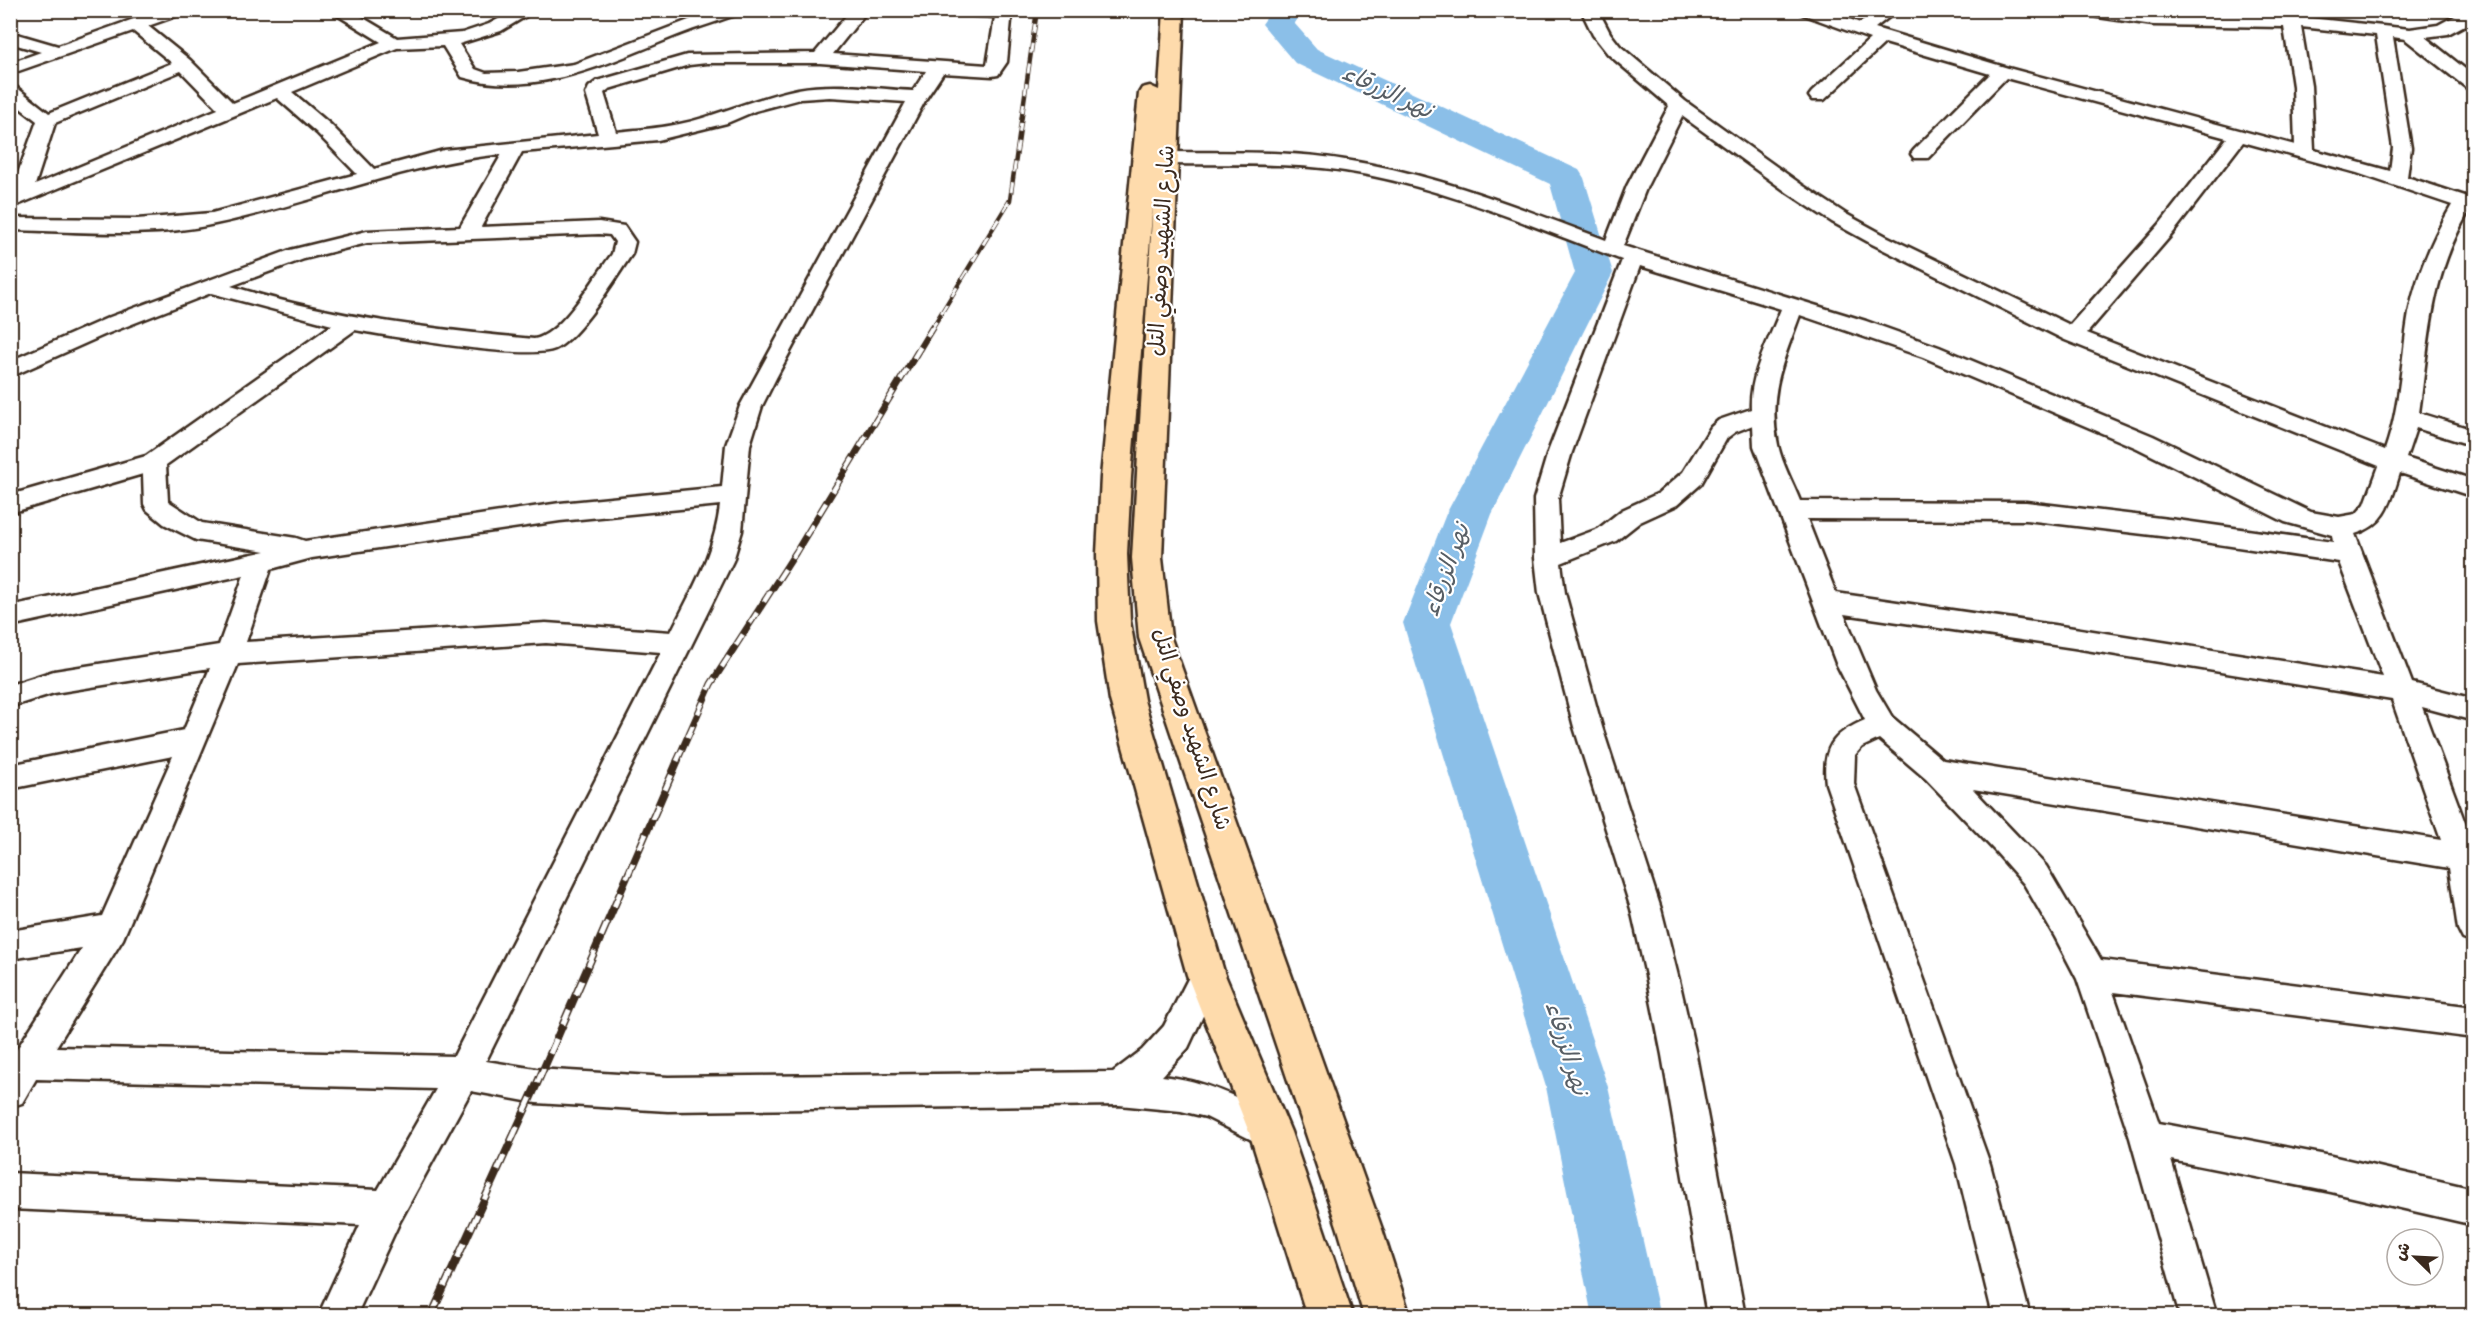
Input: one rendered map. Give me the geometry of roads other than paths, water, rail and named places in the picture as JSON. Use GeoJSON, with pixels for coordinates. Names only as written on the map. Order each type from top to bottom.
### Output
{"type":"FeatureCollection","features":[{"type":"Feature","properties":{"kind":"main road","name":"شارع الشهيد وصفي التل"},"geometry":{"type":"LineString","coordinates":[[1157,10],[1116,477],[1112,554],[1114,621],[1127,700],[1206,975],[1270,1132],[1330,1316]]}},
{"type":"Feature","properties":{"kind":"main road","name":"شارع الشهيد وصفي التل"},"geometry":{"type":"LineString","coordinates":[[1174,10],[1148,558],[1155,638],[1360,1229],[1387,1316]]}},
{"type":"Feature","properties":{"kind":"main road"},"geometry":{"type":"LineString","coordinates":[[1148,776],[1198,764]]}},
{"type":"Feature","properties":{"kind":"street"},"geometry":{"type":"LineString","coordinates":[[10,69],[176,10]]}},
{"type":"Feature","properties":{"kind":"street"},"geometry":{"type":"LineString","coordinates":[[337,10],[394,43]]}},
{"type":"Feature","properties":{"kind":"street"},"geometry":{"type":"LineString","coordinates":[[16,199],[394,43],[449,42],[477,36],[528,10]]}},
{"type":"Feature","properties":{"kind":"street"},"geometry":{"type":"LineString","coordinates":[[449,42],[468,74],[472,76],[492,78],[538,76],[596,63],[673,31],[734,10]]}},
{"type":"Feature","properties":{"kind":"street"},"geometry":{"type":"LineString","coordinates":[[820,58],[860,10]]}},
{"type":"Feature","properties":{"kind":"street"},"geometry":{"type":"LineString","coordinates":[[609,140],[595,91],[603,86],[687,60],[820,58],[986,72],[994,69],[998,62],[1004,11],[964,10]]}},
{"type":"Feature","properties":{"kind":"street"},"geometry":{"type":"LineString","coordinates":[[1589,10],[1602,35],[1614,50],[1679,105],[1839,218],[1961,282],[2073,335],[2392,462],[2474,489]]}},
{"type":"Feature","properties":{"kind":"street"},"geometry":{"type":"LineString","coordinates":[[1168,158],[1284,160],[1343,165],[1397,175],[1450,189],[1623,253],[1894,338],[2145,441],[2294,516],[2325,525],[2354,525],[2364,520],[2377,507],[2407,417],[2416,334],[2431,270],[2442,239],[2469,204],[2304,153],[2002,72],[1882,37],[1808,10]]}},
{"type":"Feature","properties":{"kind":"street"},"geometry":{"type":"LineString","coordinates":[[1861,30],[1890,10]]}},
{"type":"Feature","properties":{"kind":"street"},"geometry":{"type":"LineString","coordinates":[[2084,10],[2153,20],[2291,21],[2384,33],[2410,34],[2430,33],[2450,17],[2474,13]]}},
{"type":"Feature","properties":{"kind":"street"},"geometry":{"type":"LineString","coordinates":[[2291,21],[2300,65],[2306,113],[2304,153]]}},
{"type":"Feature","properties":{"kind":"street"},"geometry":{"type":"LineString","coordinates":[[136,25],[184,64],[231,112]]}},
{"type":"Feature","properties":{"kind":"street"},"geometry":{"type":"LineString","coordinates":[[2384,33],[2402,148],[2402,166],[2397,180]]}},
{"type":"Feature","properties":{"kind":"street"},"geometry":{"type":"LineString","coordinates":[[2410,34],[2474,85]]}},
{"type":"Feature","properties":{"kind":"street"},"geometry":{"type":"LineString","coordinates":[[10,37],[58,52]]}},
{"type":"Feature","properties":{"kind":"street"},"geometry":{"type":"LineString","coordinates":[[1818,96],[1882,37]]}},
{"type":"Feature","properties":{"kind":"street"},"geometry":{"type":"LineString","coordinates":[[16,199],[47,120],[184,64]]}},
{"type":"Feature","properties":{"kind":"street"},"geometry":{"type":"LineString","coordinates":[[336,1316],[387,1208],[463,1073],[720,561],[730,531],[738,445],[765,378],[918,97],[937,68]]}},
{"type":"Feature","properties":{"kind":"street"},"geometry":{"type":"LineString","coordinates":[[1921,154],[2002,72]]}},
{"type":"Feature","properties":{"kind":"street"},"geometry":{"type":"LineString","coordinates":[[10,91],[47,120]]}},
{"type":"Feature","properties":{"kind":"street"},"geometry":{"type":"LineString","coordinates":[[280,91],[324,129],[369,175]]}},
{"type":"Feature","properties":{"kind":"street"},"geometry":{"type":"LineString","coordinates":[[10,224],[150,227],[181,224],[213,219],[444,156],[516,147],[609,140],[684,128],[720,119],[764,102],[800,94],[830,92],[918,97]]}},
{"type":"Feature","properties":{"kind":"street"},"geometry":{"type":"LineString","coordinates":[[1679,105],[1637,186],[1623,253],[1546,499],[1548,558],[1552,593],[1588,727],[1646,909],[1663,980],[1679,1055],[1726,1316]]}},
{"type":"Feature","properties":{"kind":"street"},"geometry":{"type":"LineString","coordinates":[[2073,335],[2166,229],[2238,136]]}},
{"type":"Feature","properties":{"kind":"street"},"geometry":{"type":"LineString","coordinates":[[468,231],[516,147]]}},
{"type":"Feature","properties":{"kind":"street"},"geometry":{"type":"LineString","coordinates":[[10,370],[90,332],[210,286],[298,253],[332,243],[367,237],[468,231],[599,228],[617,230],[625,242],[622,255],[565,332],[548,344],[534,346],[437,337],[351,322],[246,299],[210,286]]}},
{"type":"Feature","properties":{"kind":"street"},"geometry":{"type":"LineString","coordinates":[[1792,306],[1766,378],[1762,398],[1761,414],[1766,446],[1793,510],[1850,663],[1882,725],[1936,771],[2035,875],[2091,974],[2147,1138],[2199,1316]]}},
{"type":"Feature","properties":{"kind":"street"},"geometry":{"type":"LineString","coordinates":[[10,504],[154,462],[351,322]]}},
{"type":"Feature","properties":{"kind":"street"},"geometry":{"type":"LineString","coordinates":[[1548,558],[1607,535],[1631,516],[1668,499],[1692,478],[1719,433],[1727,426],[1761,414]]}},
{"type":"Feature","properties":{"kind":"street"},"geometry":{"type":"LineString","coordinates":[[2407,417],[2474,438]]}},
{"type":"Feature","properties":{"kind":"street"},"geometry":{"type":"LineString","coordinates":[[154,462],[156,504],[173,518],[196,531],[267,545],[312,549]]}},
{"type":"Feature","properties":{"kind":"street"},"geometry":{"type":"LineString","coordinates":[[10,616],[312,549],[560,512],[732,495]]}},
{"type":"Feature","properties":{"kind":"street"},"geometry":{"type":"LineString","coordinates":[[1793,510],[2026,511],[2188,530],[2349,554]]}},
{"type":"Feature","properties":{"kind":"street"},"geometry":{"type":"LineString","coordinates":[[2342,526],[2349,554],[2462,857],[2474,929]]}},
{"type":"Feature","properties":{"kind":"street"},"geometry":{"type":"LineString","coordinates":[[10,1091],[111,929],[194,740],[229,654],[261,562]]}},
{"type":"Feature","properties":{"kind":"street"},"geometry":{"type":"LineString","coordinates":[[1827,602],[2074,638],[2402,691],[2474,710]]}},
{"type":"Feature","properties":{"kind":"street"},"geometry":{"type":"LineString","coordinates":[[10,696],[54,682],[229,654],[546,633],[680,644]]}},
{"type":"Feature","properties":{"kind":"street"},"geometry":{"type":"LineString","coordinates":[[1882,725],[1856,736],[1841,748],[1837,765],[1840,784],[1973,1164],[2012,1316]]}},
{"type":"Feature","properties":{"kind":"street"},"geometry":{"type":"LineString","coordinates":[[10,777],[194,740]]}},
{"type":"Feature","properties":{"kind":"street"},"geometry":{"type":"LineString","coordinates":[[1936,771],[2462,857]]}},
{"type":"Feature","properties":{"kind":"street"},"geometry":{"type":"LineString","coordinates":[[10,945],[111,929]]}},
{"type":"Feature","properties":{"kind":"street"},"geometry":{"type":"LineString","coordinates":[[2091,974],[2474,1023]]}},
{"type":"Feature","properties":{"kind":"street"},"geometry":{"type":"LineString","coordinates":[[1119,1088],[1154,1061],[1176,1037],[1206,975]]}},
{"type":"Feature","properties":{"kind":"street"},"geometry":{"type":"LineString","coordinates":[[28,1063],[463,1073],[536,1086],[668,1094],[1119,1088],[1181,1094],[1210,1102],[1270,1132]]}},
{"type":"Feature","properties":{"kind":"street"},"geometry":{"type":"LineString","coordinates":[[2147,1138],[2331,1174],[2474,1207]]}},
{"type":"Feature","properties":{"kind":"street"},"geometry":{"type":"LineString","coordinates":[[10,1191],[387,1208]]}},
{"type":"Feature","properties":{"kind":"waterway","name":"نهر الزرقاء"},"geometry":{"type":"LineString","coordinates":[[1288,10],[1278,24],[1306,56],[1566,178],[1594,273],[1469,514],[1427,623],[1577,1087],[1626,1316]]}},
{"type":"Feature","properties":{"kind":"railway"},"geometry":{"type":"LineString","coordinates":[[931,330],[1010,200],[1037,10]]}},
{"type":"Feature","properties":{"kind":"railway"},"geometry":{"type":"LineString","coordinates":[[677,761],[711,684],[796,552],[932,328]]}},
{"type":"Feature","properties":{"kind":"railway"},"geometry":{"type":"LineString","coordinates":[[431,1316],[536,1086],[678,760]]}}]}
